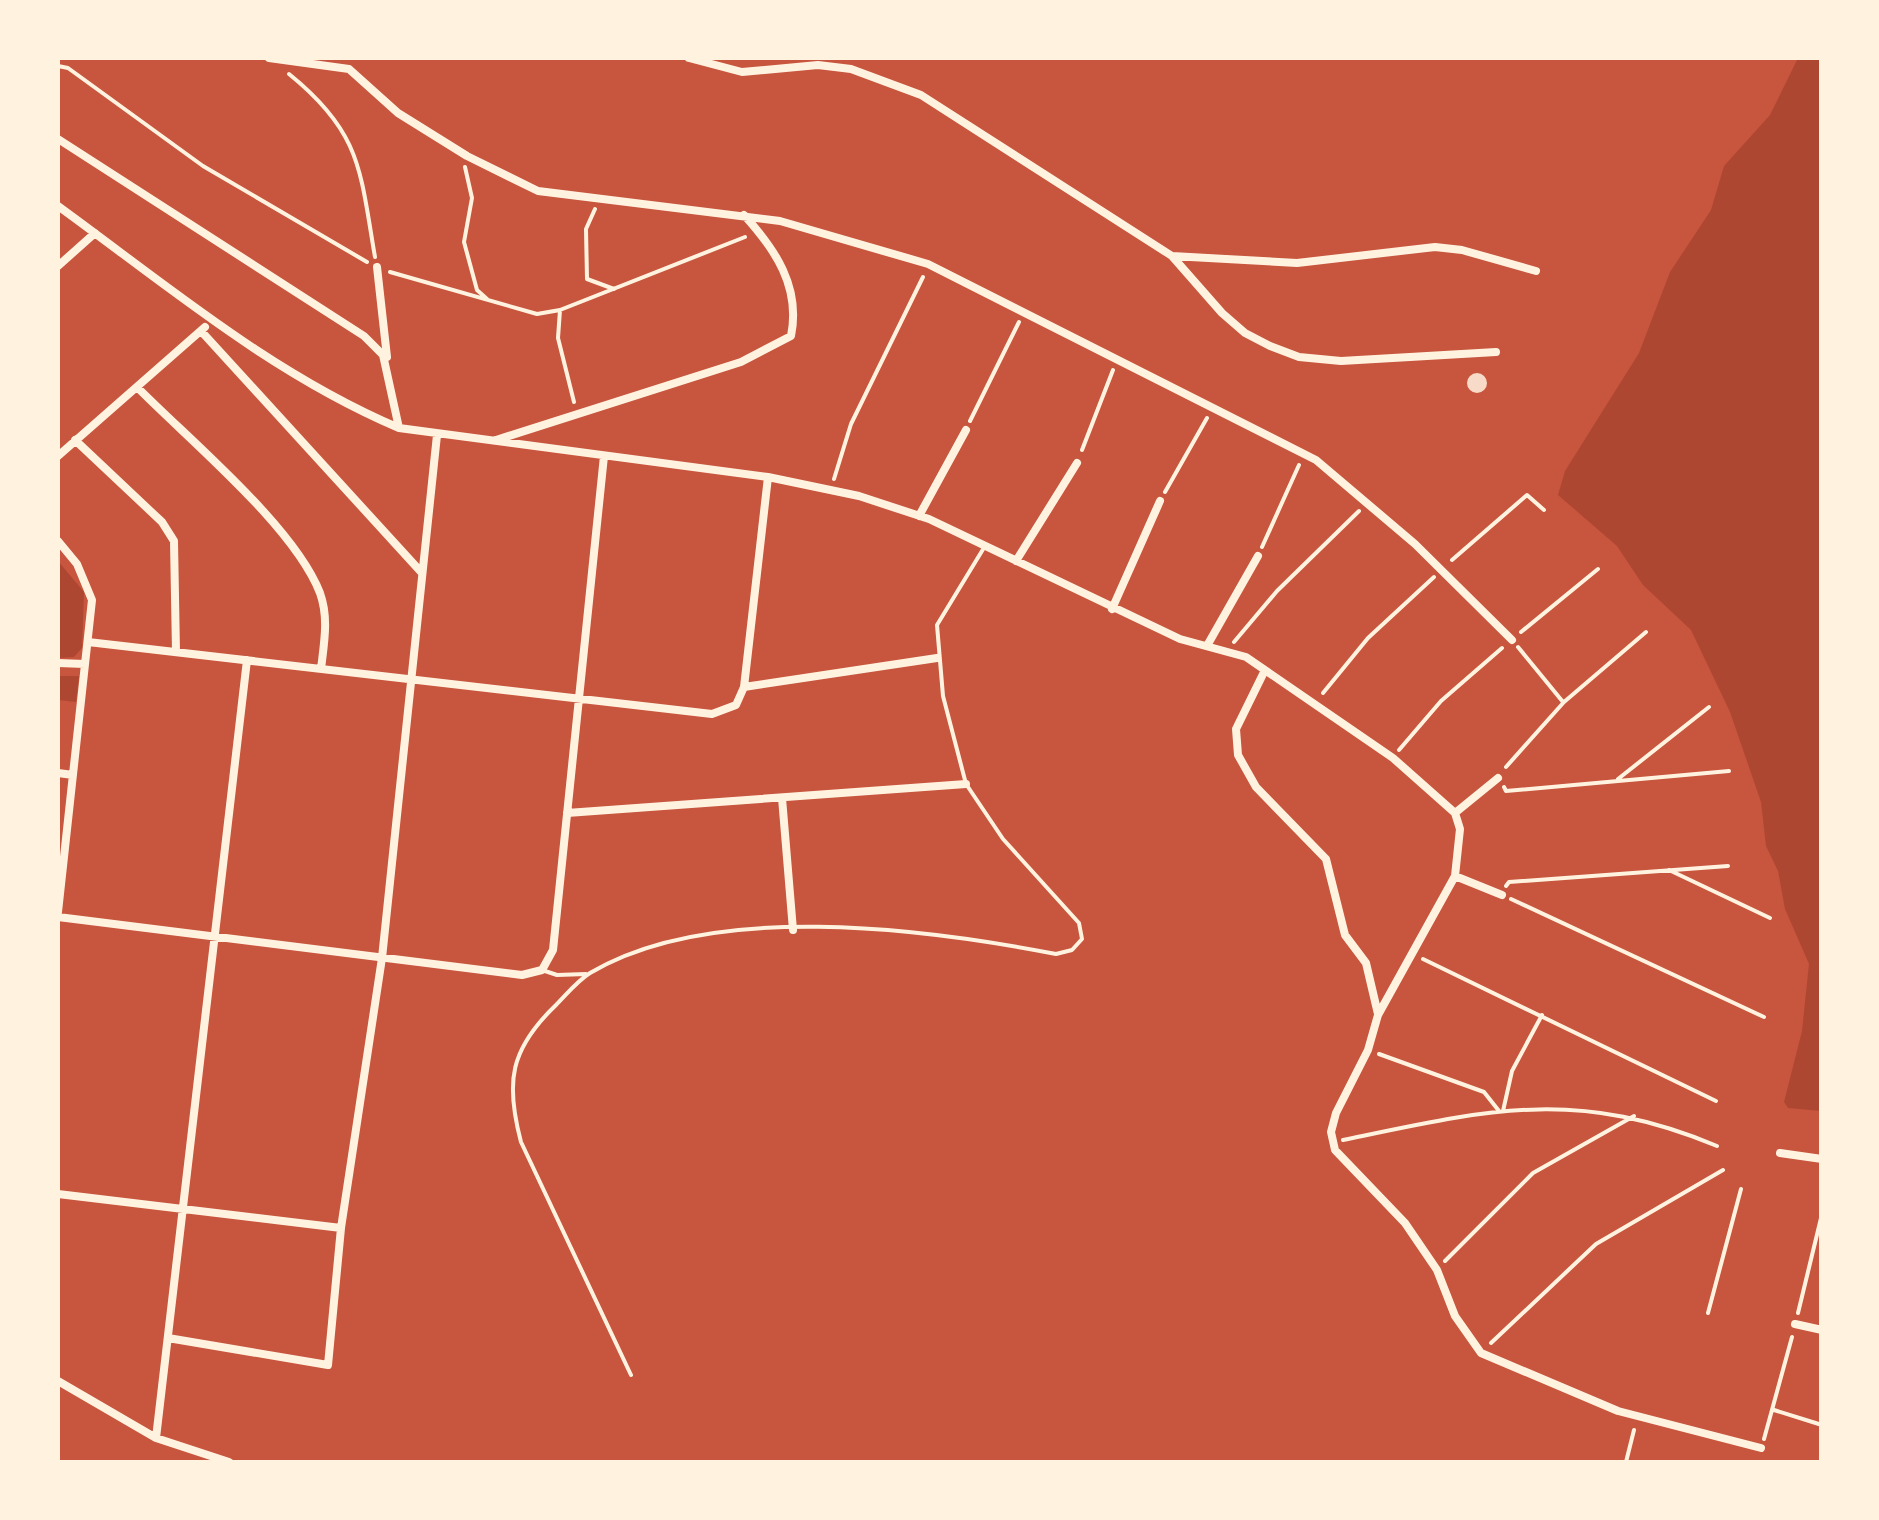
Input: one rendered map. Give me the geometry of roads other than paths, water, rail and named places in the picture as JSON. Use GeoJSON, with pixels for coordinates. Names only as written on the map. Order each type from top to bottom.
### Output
{"type":"FeatureCollection","features":[{"type":"Feature","properties":{"kind":"street"},"geometry":{"type":"LineString","coordinates":[[270,58],[349,69],[398,113],[461,152],[538,190],[780,221],[928,264],[1304,453],[1367,503],[1512,640]]}},
{"type":"Feature","properties":{"kind":"street"},"geometry":{"type":"LineString","coordinates":[[689,58],[742,72],[818,65],[882,77],[921,96],[1172,256],[1198,289],[1245,333],[1299,356],[1340,362],[1496,352]]}},
{"type":"Feature","properties":{"kind":"street"},"geometry":{"type":"LineString","coordinates":[[58,138],[364,336],[383,354],[399,428]]}},
{"type":"Feature","properties":{"kind":"street"},"geometry":{"type":"LineString","coordinates":[[58,206],[210,322],[351,408],[399,428],[768,477],[831,490],[918,516],[1112,610],[1180,639],[1228,649],[1393,758],[1455,813],[1460,829],[1454,876],[1378,1015],[1368,1050],[1336,1113],[1333,1142],[1344,1163],[1405,1223],[1437,1270],[1454,1316],[1480,1353],[1637,1416],[1761,1448]]}},
{"type":"Feature","properties":{"kind":"street"},"geometry":{"type":"LineString","coordinates":[[492,442],[741,362],[791,336],[794,320],[786,275],[774,248],[744,215]]}},
{"type":"Feature","properties":{"kind":"street"},"geometry":{"type":"LineString","coordinates":[[58,266],[94,233]]}},
{"type":"Feature","properties":{"kind":"street"},"geometry":{"type":"LineString","coordinates":[[1172,256],[1297,263],[1436,248],[1462,250],[1536,271]]}},
{"type":"Feature","properties":{"kind":"street"},"geometry":{"type":"LineString","coordinates":[[376,267],[388,372]]}},
{"type":"Feature","properties":{"kind":"street"},"geometry":{"type":"LineString","coordinates":[[58,456],[210,322]]}},
{"type":"Feature","properties":{"kind":"street"},"geometry":{"type":"LineString","coordinates":[[201,331],[422,573]]}},
{"type":"Feature","properties":{"kind":"street"},"geometry":{"type":"LineString","coordinates":[[137,387],[282,533],[303,565],[319,591],[326,620],[322,669]]}},
{"type":"Feature","properties":{"kind":"street"},"geometry":{"type":"LineString","coordinates":[[918,516],[966,430]]}},
{"type":"Feature","properties":{"kind":"street"},"geometry":{"type":"LineString","coordinates":[[168,1338],[328,1365],[341,1228],[382,958],[437,435]]}},
{"type":"Feature","properties":{"kind":"street"},"geometry":{"type":"LineString","coordinates":[[76,440],[162,522],[174,541],[176,652]]}},
{"type":"Feature","properties":{"kind":"street"},"geometry":{"type":"LineString","coordinates":[[58,541],[88,583],[92,600],[58,914],[522,976],[542,970],[552,950],[604,456]]}},
{"type":"Feature","properties":{"kind":"street"},"geometry":{"type":"LineString","coordinates":[[1016,561],[1077,463]]}},
{"type":"Feature","properties":{"kind":"street"},"geometry":{"type":"LineString","coordinates":[[88,642],[712,714],[736,705],[744,687],[768,477]]}},
{"type":"Feature","properties":{"kind":"street"},"geometry":{"type":"LineString","coordinates":[[1112,610],[1160,501]]}},
{"type":"Feature","properties":{"kind":"street"},"geometry":{"type":"LineString","coordinates":[[1208,644],[1258,556]]}},
{"type":"Feature","properties":{"kind":"street"},"geometry":{"type":"LineString","coordinates":[[744,687],[937,658]]}},
{"type":"Feature","properties":{"kind":"street"},"geometry":{"type":"LineString","coordinates":[[156,1438],[247,660]]}},
{"type":"Feature","properties":{"kind":"street"},"geometry":{"type":"LineString","coordinates":[[58,663],[85,664]]}},
{"type":"Feature","properties":{"kind":"street"},"geometry":{"type":"LineString","coordinates":[[1265,670],[1236,729],[1238,755],[1256,788],[1326,859],[1344,935],[1366,963],[1378,1015]]}},
{"type":"Feature","properties":{"kind":"street"},"geometry":{"type":"LineString","coordinates":[[58,773],[73,775]]}},
{"type":"Feature","properties":{"kind":"street"},"geometry":{"type":"LineString","coordinates":[[1455,813],[1498,778]]}},
{"type":"Feature","properties":{"kind":"street"},"geometry":{"type":"LineString","coordinates":[[566,813],[966,784]]}},
{"type":"Feature","properties":{"kind":"street"},"geometry":{"type":"LineString","coordinates":[[782,798],[793,930]]}},
{"type":"Feature","properties":{"kind":"street"},"geometry":{"type":"LineString","coordinates":[[1454,876],[1502,895]]}},
{"type":"Feature","properties":{"kind":"street"},"geometry":{"type":"LineString","coordinates":[[1780,1153],[1822,1159]]}},
{"type":"Feature","properties":{"kind":"street"},"geometry":{"type":"LineString","coordinates":[[58,1194],[341,1228]]}},
{"type":"Feature","properties":{"kind":"street"},"geometry":{"type":"LineString","coordinates":[[1795,1324],[1822,1330]]}},
{"type":"Feature","properties":{"kind":"street"},"geometry":{"type":"LineString","coordinates":[[58,1381],[156,1438],[229,1462]]}},
{"type":"Feature","properties":{"kind":"lane"},"geometry":{"type":"LineString","coordinates":[[542,970],[558,976],[588,974],[676,938],[793,930],[916,932],[1056,954],[1072,950],[1082,940],[1080,923],[1003,839],[966,784],[937,658],[937,625],[946,604],[985,546]]}},
{"type":"Feature","properties":{"kind":"lane"},"geometry":{"type":"LineString","coordinates":[[588,974],[532,1027],[516,1056],[510,1103],[521,1142],[631,1375]]}}]}
